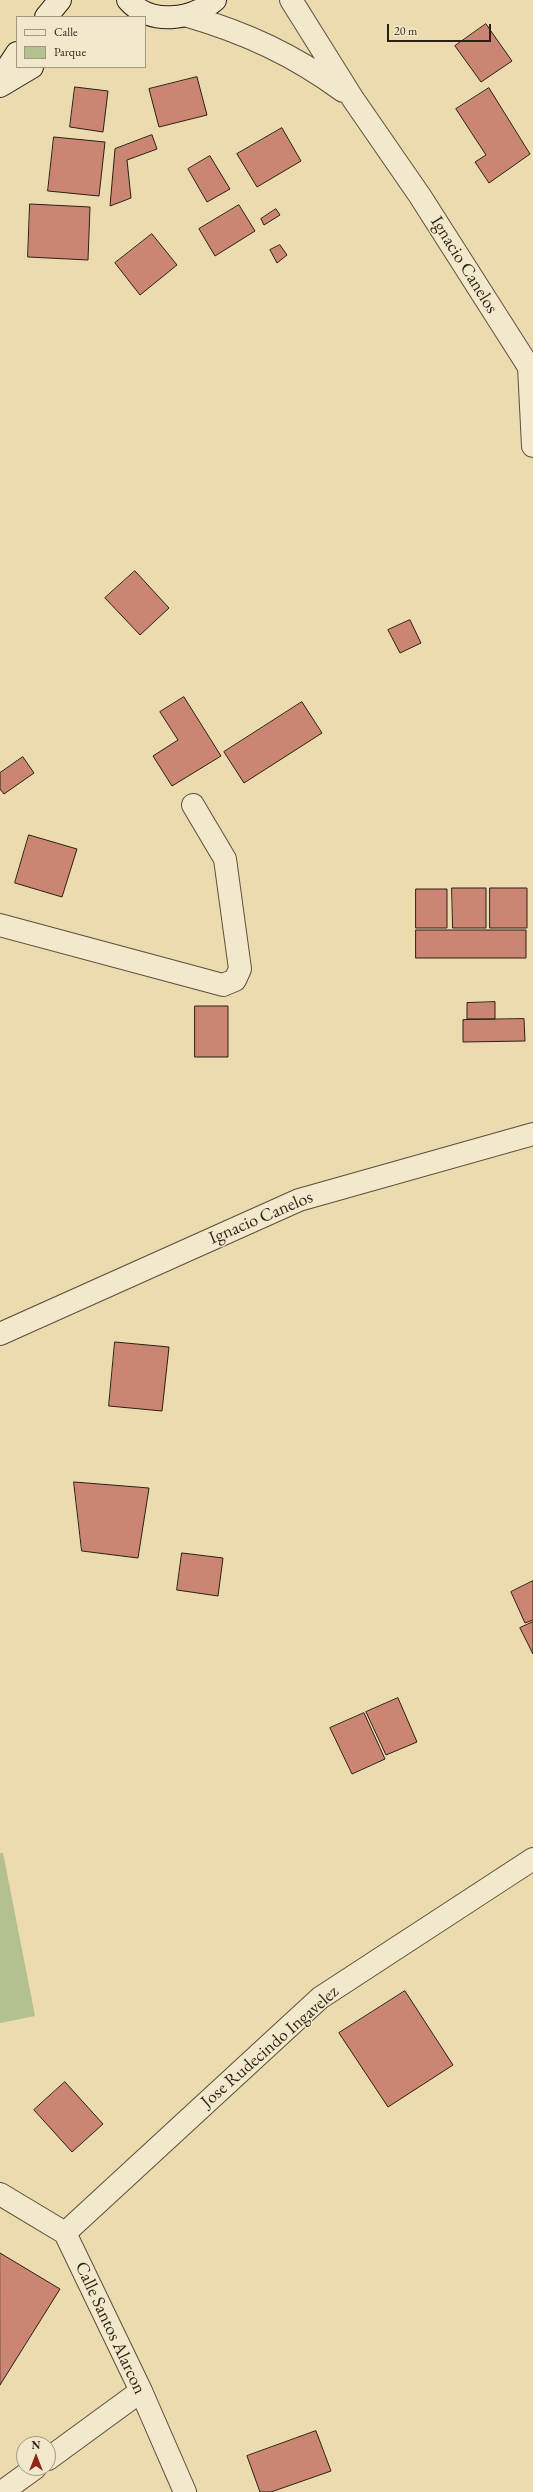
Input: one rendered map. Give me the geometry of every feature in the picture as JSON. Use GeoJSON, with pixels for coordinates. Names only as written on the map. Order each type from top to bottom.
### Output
{"type":"FeatureCollection","features":[{"type":"Feature","properties":{"kind":"street"},"geometry":{"type":"LineString","coordinates":[[47,16],[60,0]]}},
{"type":"Feature","properties":{"kind":"street","name":"Ignacio Canelos"},"geometry":{"type":"LineString","coordinates":[[128,0],[152,15],[182,17],[232,29],[275,48],[316,71],[353,99]]}},
{"type":"Feature","properties":{"kind":"street"},"geometry":{"type":"LineString","coordinates":[[146,23],[182,17],[205,8],[214,0]]}},
{"type":"Feature","properties":{"kind":"street","name":"Ignacio Canelos"},"geometry":{"type":"LineString","coordinates":[[291,0],[353,99],[420,196],[531,365],[533,446]]}},
{"type":"Feature","properties":{"kind":"street"},"geometry":{"type":"LineString","coordinates":[[0,79],[16,55]]}},
{"type":"Feature","properties":{"kind":"street"},"geometry":{"type":"LineString","coordinates":[[0,86],[30,68]]}},
{"type":"Feature","properties":{"kind":"street"},"geometry":{"type":"LineString","coordinates":[[0,925],[223,985],[235,980],[240,969],[225,859],[193,805]]}},
{"type":"Feature","properties":{"kind":"street","name":"Ignacio Canelos"},"geometry":{"type":"LineString","coordinates":[[0,1334],[299,1200],[533,1134]]}},
{"type":"Feature","properties":{"kind":"street","name":"Jose Rudecindo Ingavelez"},"geometry":{"type":"LineString","coordinates":[[65,2233],[320,1998],[533,1859]]}},
{"type":"Feature","properties":{"kind":"street"},"geometry":{"type":"LineString","coordinates":[[0,2194],[65,2233]]}},
{"type":"Feature","properties":{"kind":"street","name":"Calle Santos Alarcon"},"geometry":{"type":"LineString","coordinates":[[65,2233],[141,2391],[185,2492]]}},
{"type":"Feature","properties":{"kind":"street"},"geometry":{"type":"LineString","coordinates":[[56,2453],[141,2391]]}},
{"type":"Feature","properties":{"kind":"street"},"geometry":{"type":"LineString","coordinates":[[2,2492],[24,2476]]}},
{"type":"Feature","properties":{"kind":"green space"},"geometry":{"type":"Polygon","coordinates":[[[0,1853],[3,1853],[35,2016],[0,2023],[0,1853]]]}},
{"type":"Feature","properties":{"kind":"building"},"geometry":{"type":"Polygon","coordinates":[[[486,24],[512,61],[481,82],[455,46],[486,24]]]}},
{"type":"Feature","properties":{"kind":"building"},"geometry":{"type":"Polygon","coordinates":[[[197,77],[207,115],[159,127],[149,89],[197,77]]]}},
{"type":"Feature","properties":{"kind":"building"},"geometry":{"type":"Polygon","coordinates":[[[75,87],[108,91],[103,132],[70,127],[75,87]]]}},
{"type":"Feature","properties":{"kind":"building"},"geometry":{"type":"Polygon","coordinates":[[[489,88],[530,154],[489,183],[475,162],[486,155],[456,109],[489,88]]]}},
{"type":"Feature","properties":{"kind":"building"},"geometry":{"type":"Polygon","coordinates":[[[282,128],[301,161],[257,187],[237,154],[282,128]]]}},
{"type":"Feature","properties":{"kind":"building"},"geometry":{"type":"Polygon","coordinates":[[[152,135],[157,149],[127,160],[131,198],[110,206],[115,149],[152,135]]]}},
{"type":"Feature","properties":{"kind":"building"},"geometry":{"type":"Polygon","coordinates":[[[54,137],[105,142],[99,196],[48,191],[54,137]]]}},
{"type":"Feature","properties":{"kind":"building"},"geometry":{"type":"Polygon","coordinates":[[[210,156],[230,189],[207,202],[188,169],[210,156]]]}},
{"type":"Feature","properties":{"kind":"building"},"geometry":{"type":"Polygon","coordinates":[[[30,204],[90,207],[88,260],[28,257],[30,204]]]}},
{"type":"Feature","properties":{"kind":"building"},"geometry":{"type":"Polygon","coordinates":[[[239,205],[255,231],[215,256],[199,229],[239,205]]]}},
{"type":"Feature","properties":{"kind":"building"},"geometry":{"type":"Polygon","coordinates":[[[276,209],[280,215],[264,225],[261,219],[276,209]]]}},
{"type":"Feature","properties":{"kind":"building"},"geometry":{"type":"Polygon","coordinates":[[[152,234],[177,265],[140,295],[115,263],[152,234]]]}},
{"type":"Feature","properties":{"kind":"building"},"geometry":{"type":"Polygon","coordinates":[[[280,245],[287,255],[277,263],[270,250],[280,245]]]}},
{"type":"Feature","properties":{"kind":"building"},"geometry":{"type":"Polygon","coordinates":[[[135,571],[169,608],[140,635],[105,598],[135,571]]]}},
{"type":"Feature","properties":{"kind":"building"},"geometry":{"type":"Polygon","coordinates":[[[410,620],[421,643],[400,653],[388,630],[410,620]]]}},
{"type":"Feature","properties":{"kind":"building"},"geometry":{"type":"Polygon","coordinates":[[[184,697],[221,756],[172,786],[153,756],[178,740],[160,712],[184,697]]]}},
{"type":"Feature","properties":{"kind":"building"},"geometry":{"type":"Polygon","coordinates":[[[302,702],[322,733],[244,783],[224,752],[302,702]]]}},
{"type":"Feature","properties":{"kind":"building"},"geometry":{"type":"Polygon","coordinates":[[[23,757],[34,773],[4,794],[0,789],[0,773],[23,757]]]}},
{"type":"Feature","properties":{"kind":"building"},"geometry":{"type":"Polygon","coordinates":[[[29,835],[77,849],[62,897],[15,883],[29,835]]]}},
{"type":"Feature","properties":{"kind":"building"},"geometry":{"type":"Polygon","coordinates":[[[452,888],[486,888],[486,928],[453,928],[452,888]]]}},
{"type":"Feature","properties":{"kind":"building"},"geometry":{"type":"Polygon","coordinates":[[[490,888],[527,888],[527,928],[490,928],[490,888]]]}},
{"type":"Feature","properties":{"kind":"building"},"geometry":{"type":"Polygon","coordinates":[[[416,889],[447,889],[447,928],[416,928],[416,889]]]}},
{"type":"Feature","properties":{"kind":"building"},"geometry":{"type":"Polygon","coordinates":[[[416,930],[526,930],[526,958],[416,958],[416,930]]]}},
{"type":"Feature","properties":{"kind":"building"},"geometry":{"type":"Polygon","coordinates":[[[495,1002],[495,1019],[467,1019],[467,1003],[495,1002]]]}},
{"type":"Feature","properties":{"kind":"building"},"geometry":{"type":"Polygon","coordinates":[[[195,1006],[228,1006],[228,1057],[195,1057],[195,1006]]]}},
{"type":"Feature","properties":{"kind":"building"},"geometry":{"type":"Polygon","coordinates":[[[524,1019],[525,1041],[463,1042],[463,1020],[524,1019]]]}},
{"type":"Feature","properties":{"kind":"building"},"geometry":{"type":"Polygon","coordinates":[[[115,1342],[169,1347],[162,1411],[109,1406],[115,1342]]]}},
{"type":"Feature","properties":{"kind":"building"},"geometry":{"type":"Polygon","coordinates":[[[74,1482],[149,1488],[138,1558],[82,1551],[74,1482]]]}},
{"type":"Feature","properties":{"kind":"building"},"geometry":{"type":"Polygon","coordinates":[[[182,1553],[223,1558],[218,1596],[177,1590],[182,1553]]]}},
{"type":"Feature","properties":{"kind":"building"},"geometry":{"type":"Polygon","coordinates":[[[533,1581],[533,1620],[525,1623],[511,1592],[533,1581]]]}},
{"type":"Feature","properties":{"kind":"building"},"geometry":{"type":"Polygon","coordinates":[[[533,1622],[533,1654],[520,1628],[533,1622]]]}},
{"type":"Feature","properties":{"kind":"building"},"geometry":{"type":"Polygon","coordinates":[[[398,1698],[417,1742],[386,1755],[366,1712],[398,1698]]]}},
{"type":"Feature","properties":{"kind":"building"},"geometry":{"type":"Polygon","coordinates":[[[364,1713],[385,1759],[352,1774],[330,1728],[364,1713]]]}},
{"type":"Feature","properties":{"kind":"building"},"geometry":{"type":"Polygon","coordinates":[[[405,1991],[453,2065],[388,2107],[339,2033],[405,1991]]]}},
{"type":"Feature","properties":{"kind":"building"},"geometry":{"type":"Polygon","coordinates":[[[65,2082],[103,2124],[72,2152],[34,2110],[65,2082]]]}},
{"type":"Feature","properties":{"kind":"building"},"geometry":{"type":"Polygon","coordinates":[[[0,2253],[60,2289],[0,2385],[0,2253]]]}},
{"type":"Feature","properties":{"kind":"building"},"geometry":{"type":"Polygon","coordinates":[[[316,2431],[331,2471],[271,2492],[260,2492],[247,2456],[316,2431]]]}}]}
